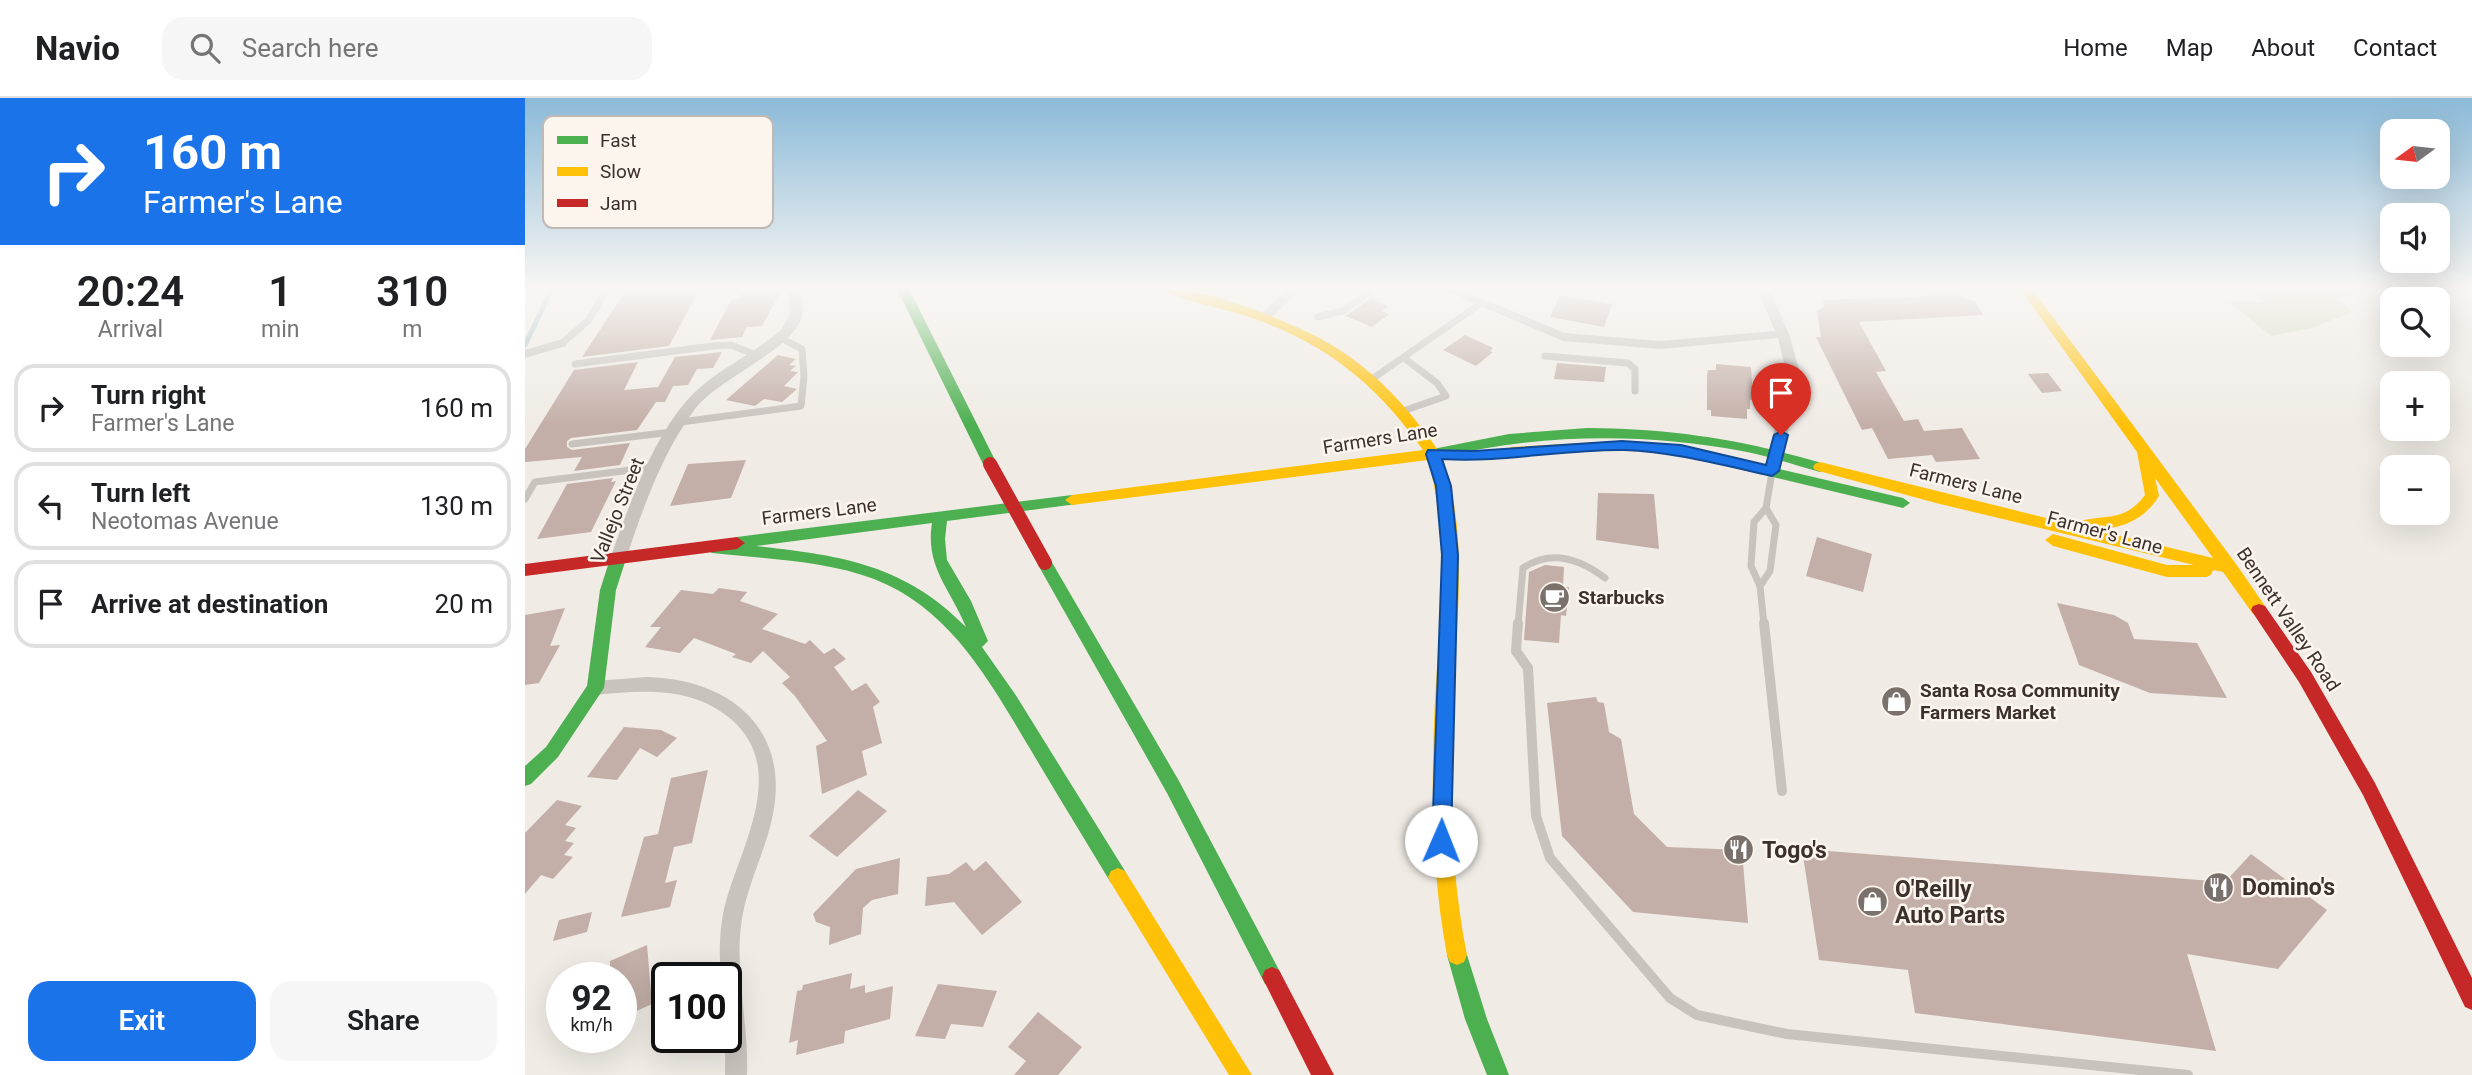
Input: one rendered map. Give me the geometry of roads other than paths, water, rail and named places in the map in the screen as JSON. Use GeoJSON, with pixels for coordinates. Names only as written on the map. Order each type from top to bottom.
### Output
{"type":"FeatureCollection","features":[{"type":"Feature","properties":{"kind":"main road"},"geometry":{"type":"LineString","coordinates":[[926,335],[990,464],[1173,787],[1324,1075]]}},
{"type":"Feature","properties":{"kind":"main road"},"geometry":{"type":"LineString","coordinates":[[1302,335],[1331,348],[1372,379],[1403,411],[1433,454],[1444,486],[1450,544],[1441,815],[1443,874],[1452,933],[1464,984],[1498,1075]]}},
{"type":"Feature","properties":{"kind":"main road","name":"Bennett Valley Road"},"geometry":{"type":"LineString","coordinates":[[2060,335],[2231,568],[2291,655],[2347,749],[2472,1000]]}},
{"type":"Feature","properties":{"kind":"main road","name":"Farmers Lane"},"geometry":{"type":"LineString","coordinates":[[525,570],[1433,454],[1469,443],[1595,432],[1688,438],[1775,454],[1936,498],[2231,568]]}},
{"type":"Feature","properties":{"kind":"main road"},"geometry":{"type":"LineString","coordinates":[[2052,525],[2106,526],[2138,515],[2151,496],[2141,444]]}},
{"type":"Feature","properties":{"kind":"main road","name":"Farmer's Lane"},"geometry":{"type":"LineString","coordinates":[[1433,454],[1466,456],[1622,446],[1681,450],[1943,512],[2167,571],[2195,572],[2231,568]]}},
{"type":"Feature","properties":{"kind":"main road"},"geometry":{"type":"LineString","coordinates":[[940,517],[937,547],[941,566],[963,601],[996,679]]}},
{"type":"Feature","properties":{"kind":"main road"},"geometry":{"type":"LineString","coordinates":[[712,547],[836,564],[897,584],[950,618],[996,679],[1241,1075]]}},
{"type":"Feature","properties":{"kind":"main road","name":"Vallejo Street"},"geometry":{"type":"LineString","coordinates":[[525,778],[552,752],[595,688],[608,590],[618,559]]}},
{"type":"Feature","properties":{"kind":"street","name":"Vallejo Street"},"geometry":{"type":"LineString","coordinates":[[618,559],[657,467],[692,403],[781,335]]}},
{"type":"Feature","properties":{"kind":"street"},"geometry":{"type":"LineString","coordinates":[[1557,335],[1612,343],[1660,345],[1776,335]]}},
{"type":"Feature","properties":{"kind":"street"},"geometry":{"type":"LineString","coordinates":[[1775,454],[1795,380],[1783,335]]}},
{"type":"Feature","properties":{"kind":"street"},"geometry":{"type":"LineString","coordinates":[[525,354],[562,343]]}},
{"type":"Feature","properties":{"kind":"street"},"geometry":{"type":"LineString","coordinates":[[595,688],[663,685],[695,691],[723,701],[744,719],[762,746],[768,770],[766,803],[757,842],[738,892],[731,928],[736,1075]]}},
{"type":"Feature","properties":{"kind":"lane"},"geometry":{"type":"LineString","coordinates":[[562,343],[571,335]]}},
{"type":"Feature","properties":{"kind":"lane"},"geometry":{"type":"LineString","coordinates":[[1372,379],[1437,335]]}},
{"type":"Feature","properties":{"kind":"lane"},"geometry":{"type":"LineString","coordinates":[[572,444],[801,406],[804,376],[802,349],[779,337]]}},
{"type":"Feature","properties":{"kind":"lane"},"geometry":{"type":"LineString","coordinates":[[575,364],[731,345],[754,355]]}},
{"type":"Feature","properties":{"kind":"lane"},"geometry":{"type":"LineString","coordinates":[[1545,356],[1629,363],[1635,369],[1635,391]]}},
{"type":"Feature","properties":{"kind":"lane"},"geometry":{"type":"LineString","coordinates":[[1403,411],[1446,396],[1437,383],[1404,358]]}},
{"type":"Feature","properties":{"kind":"lane"},"geometry":{"type":"LineString","coordinates":[[1775,454],[1766,508],[1754,522],[1751,566],[1760,586],[1782,791]]}},
{"type":"Feature","properties":{"kind":"lane"},"geometry":{"type":"LineString","coordinates":[[525,484],[657,467]]}},
{"type":"Feature","properties":{"kind":"lane"},"geometry":{"type":"LineString","coordinates":[[525,499],[535,482]]}},
{"type":"Feature","properties":{"kind":"lane"},"geometry":{"type":"LineString","coordinates":[[1760,586],[1770,571],[1776,525],[1766,508]]}},
{"type":"Feature","properties":{"kind":"lane"},"geometry":{"type":"LineString","coordinates":[[1605,578],[1587,564],[1555,557],[1544,557],[1525,565],[1516,651],[1528,668],[1536,816],[1549,858],[1670,999],[1697,1015],[1787,1034],[2188,1075]]}},
{"type":"Feature","properties":{"kind":"waterway"},"geometry":{"type":"LineString","coordinates":[[525,345],[530,335]]}},
{"type":"Feature","properties":{"kind":"place","name":"Starbucks"},"geometry":{"type":"Point","coordinates":[1555,597]}},
{"type":"Feature","properties":{"kind":"place","name":"Santa Rosa Community Farmers Market"},"geometry":{"type":"Point","coordinates":[1897,701]}},
{"type":"Feature","properties":{"kind":"place","name":"Togo's"},"geometry":{"type":"Point","coordinates":[1739,850]}},
{"type":"Feature","properties":{"kind":"place","name":"Domino's"},"geometry":{"type":"Point","coordinates":[2219,887]}},
{"type":"Feature","properties":{"kind":"place","name":"O'Reilly Auto Parts"},"geometry":{"type":"Point","coordinates":[1872,902]}}]}
